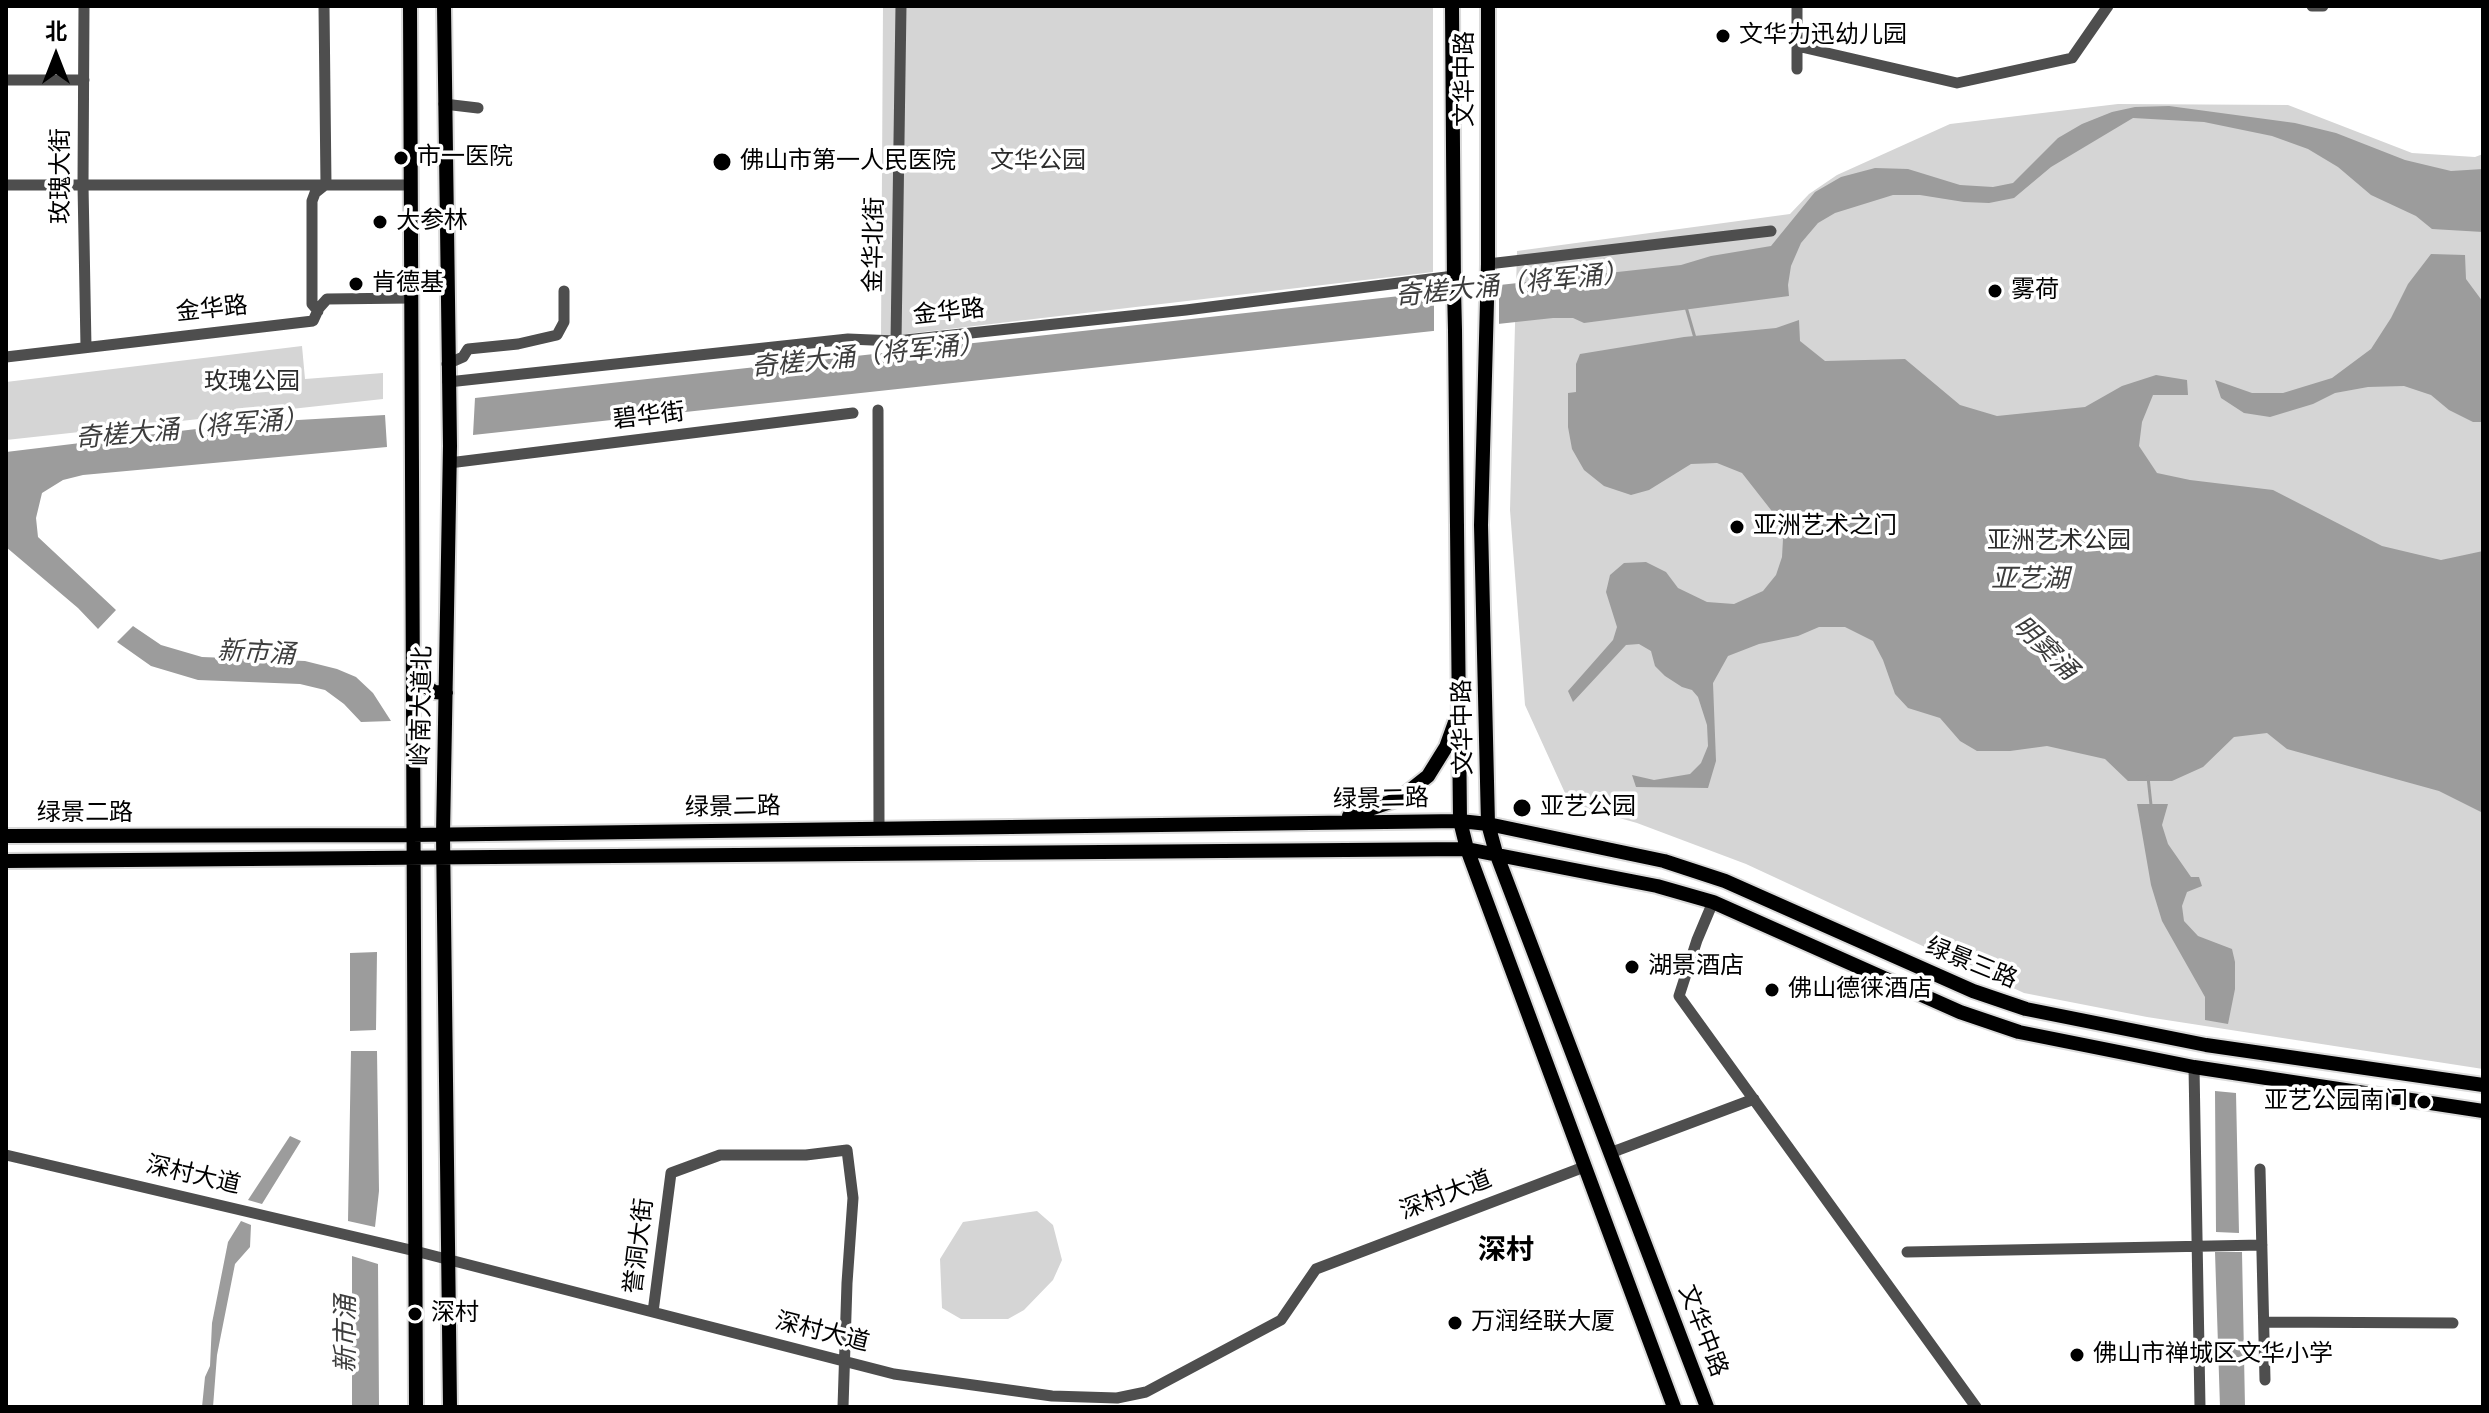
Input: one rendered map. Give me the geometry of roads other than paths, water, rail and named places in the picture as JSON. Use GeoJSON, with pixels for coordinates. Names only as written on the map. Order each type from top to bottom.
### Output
{"type":"FeatureCollection","features":[{"type":"Feature","properties":{"kind":"main road","name":"岭南大道北"},"geometry":{"type":"LineString","coordinates":[[410,6],[416,1407]]}},
{"type":"Feature","properties":{"kind":"main road","name":"岭南大道北"},"geometry":{"type":"LineString","coordinates":[[444,6],[449,463],[443,834],[450,1407]]}},
{"type":"Feature","properties":{"kind":"main road","name":"文华中路"},"geometry":{"type":"LineString","coordinates":[[1452,6],[1460,821],[1467,849],[1674,1407]]}},
{"type":"Feature","properties":{"kind":"main road","name":"文华中路"},"geometry":{"type":"LineString","coordinates":[[1488,6],[1488,264],[1481,525],[1488,824],[1496,853],[1707,1407]]}},
{"type":"Feature","properties":{"kind":"main road"},"geometry":{"type":"LineString","coordinates":[[412,660],[427,687],[434,692],[446,693]]}},
{"type":"Feature","properties":{"kind":"main road"},"geometry":{"type":"LineString","coordinates":[[1313,823],[1361,814],[1399,799],[1428,776],[1446,747],[1459,710]]}},
{"type":"Feature","properties":{"kind":"main road","name":"绿景三路"},"geometry":{"type":"LineString","coordinates":[[1460,821],[1488,824],[1664,861],[1725,881],[1973,991],[2026,1009],[2206,1045],[2483,1085]]}},
{"type":"Feature","properties":{"kind":"main road","name":"绿景二路"},"geometry":{"type":"LineString","coordinates":[[6,836],[412,835],[1460,821]]}},
{"type":"Feature","properties":{"kind":"main road","name":"绿景三路"},"geometry":{"type":"LineString","coordinates":[[1467,849],[1657,886],[1713,902],[1960,1012],[2004,1027],[2194,1067],[2483,1111]]}},
{"type":"Feature","properties":{"kind":"main road","name":"绿景二路"},"geometry":{"type":"LineString","coordinates":[[6,861],[1467,849]]}},
{"type":"Feature","properties":{"kind":"street","name":"玫瑰大街"},"geometry":{"type":"LineString","coordinates":[[84,6],[86,347]]}},
{"type":"Feature","properties":{"kind":"street"},"geometry":{"type":"LineString","coordinates":[[324,6],[326,185]]}},
{"type":"Feature","properties":{"kind":"street","name":"金华北街"},"geometry":{"type":"LineString","coordinates":[[896,341],[901,6]]}},
{"type":"Feature","properties":{"kind":"street"},"geometry":{"type":"LineString","coordinates":[[1797,6],[1797,69]]}},
{"type":"Feature","properties":{"kind":"street"},"geometry":{"type":"LineString","coordinates":[[1797,46],[1957,83],[2072,58],[2108,6]]}},
{"type":"Feature","properties":{"kind":"street"},"geometry":{"type":"LineString","coordinates":[[2312,6],[2323,6]]}},
{"type":"Feature","properties":{"kind":"street"},"geometry":{"type":"LineString","coordinates":[[6,80],[84,80]]}},
{"type":"Feature","properties":{"kind":"street"},"geometry":{"type":"LineString","coordinates":[[444,104],[478,108]]}},
{"type":"Feature","properties":{"kind":"street"},"geometry":{"type":"LineString","coordinates":[[6,185],[411,185]]}},
{"type":"Feature","properties":{"kind":"street"},"geometry":{"type":"LineString","coordinates":[[318,311],[312,304],[312,201],[315,193],[326,185]]}},
{"type":"Feature","properties":{"kind":"street"},"geometry":{"type":"LineString","coordinates":[[1488,264],[1771,231]]}},
{"type":"Feature","properties":{"kind":"street","name":"金华路"},"geometry":{"type":"LineString","coordinates":[[448,382],[848,339],[896,341],[1454,282]]}},
{"type":"Feature","properties":{"kind":"street"},"geometry":{"type":"LineString","coordinates":[[447,364],[463,357],[468,349],[518,344],[557,335],[564,322],[564,291]]}},
{"type":"Feature","properties":{"kind":"street","name":"金华路"},"geometry":{"type":"LineString","coordinates":[[6,357],[313,321],[327,299],[411,298]]}},
{"type":"Feature","properties":{"kind":"street"},"geometry":{"type":"LineString","coordinates":[[878,410],[879,827]]}},
{"type":"Feature","properties":{"kind":"street","name":"碧华街"},"geometry":{"type":"LineString","coordinates":[[449,463],[853,413]]}},
{"type":"Feature","properties":{"kind":"street"},"geometry":{"type":"LineString","coordinates":[[1713,902],[1679,996],[1976,1407]]}},
{"type":"Feature","properties":{"kind":"street"},"geometry":{"type":"LineString","coordinates":[[2194,1067],[2200,1407]]}},
{"type":"Feature","properties":{"kind":"street"},"geometry":{"type":"LineString","coordinates":[[1610,1153],[1754,1099]]}},
{"type":"Feature","properties":{"kind":"street","name":"誉洞大街"},"geometry":{"type":"LineString","coordinates":[[653,1312],[671,1173],[720,1155],[806,1155],[847,1150],[853,1198],[843,1361]]}},
{"type":"Feature","properties":{"kind":"street","name":"深村大道"},"geometry":{"type":"LineString","coordinates":[[6,1155],[448,1259],[894,1374],[1052,1396],[1117,1398],[1146,1392],[1281,1320],[1316,1269],[1584,1167]]}},
{"type":"Feature","properties":{"kind":"street"},"geometry":{"type":"LineString","coordinates":[[2260,1169],[2265,1380]]}},
{"type":"Feature","properties":{"kind":"street"},"geometry":{"type":"LineString","coordinates":[[1907,1252],[2262,1245]]}},
{"type":"Feature","properties":{"kind":"street"},"geometry":{"type":"LineString","coordinates":[[2264,1322],[2453,1323]]}},
{"type":"Feature","properties":{"kind":"street"},"geometry":{"type":"LineString","coordinates":[[843,1361],[843,1407]]}},
{"type":"Feature","properties":{"kind":"water","name":"奇槎大涌（将军涌）"},"geometry":{"type":"Polygon","coordinates":[[[2169,106],[2295,123],[2336,133],[2405,160],[2451,171],[2483,169],[2483,232],[2432,229],[2416,216],[2371,195],[2338,167],[2308,149],[2272,136],[2204,122],[2133,118],[2051,167],[2014,198],[1989,203],[1893,195],[1835,213],[1818,223],[1801,243],[1791,266],[1789,296],[1584,323],[1573,318],[1553,318],[473,435],[475,398],[1681,265],[1711,256],[1771,246],[1815,192],[1841,177],[1875,168],[1908,169],[1960,185],[1993,187],[2013,183],[2058,138],[2082,124],[2135,107],[2169,106]]]}},
{"type":"Feature","properties":{"kind":"water"},"geometry":{"type":"Polygon","coordinates":[[[2431,254],[2465,255],[2466,279],[2483,302],[2483,422],[2473,422],[2449,410],[2431,395],[2404,386],[2368,387],[2335,393],[2313,404],[2270,417],[2244,413],[2221,398],[2215,380],[2252,393],[2283,393],[2332,378],[2371,349],[2408,284],[2431,254]]]}},
{"type":"Feature","properties":{"kind":"water","name":"亚艺湖"},"geometry":{"type":"Polygon","coordinates":[[[1799,320],[1800,341],[1825,361],[1905,359],[1960,405],[1997,416],[2085,407],[2122,386],[2156,375],[2187,380],[2188,395],[2153,395],[2142,422],[2139,446],[2157,473],[2273,490],[2382,546],[2441,560],[2483,551],[2483,813],[2439,791],[2287,749],[2267,733],[2234,737],[2203,767],[2172,781],[2128,781],[2105,759],[2047,746],[1977,751],[1960,741],[1940,718],[1908,708],[1895,694],[1873,641],[1845,627],[1819,627],[1728,656],[1713,683],[1716,761],[1708,788],[1636,787],[1632,775],[1654,780],[1690,774],[1701,763],[1708,746],[1707,725],[1698,697],[1692,690],[1665,676],[1655,666],[1651,651],[1639,644],[1626,645],[1573,702],[1568,691],[1613,640],[1617,627],[1606,592],[1610,575],[1624,563],[1646,562],[1666,572],[1678,588],[1707,602],[1734,604],[1763,591],[1776,575],[1782,557],[1783,539],[1771,510],[1742,473],[1717,463],[1691,464],[1649,490],[1631,495],[1604,486],[1584,470],[1572,449],[1568,427],[1568,393],[1576,392],[1576,364],[1580,354],[1684,337],[1776,328],[1799,320]]]}},
{"type":"Feature","properties":{"kind":"water","name":"奇槎大涌（将军涌）"},"geometry":{"type":"Polygon","coordinates":[[[385,415],[387,447],[83,475],[63,480],[42,493],[36,518],[38,537],[116,610],[98,629],[6,547],[6,452],[246,423],[385,415]]]}},
{"type":"Feature","properties":{"kind":"water"},"geometry":{"type":"Polygon","coordinates":[[[133,626],[161,645],[202,657],[305,661],[337,669],[356,677],[373,693],[391,721],[361,722],[325,690],[300,684],[198,680],[151,666],[117,642],[133,626]]]}},
{"type":"Feature","properties":{"kind":"water"},"geometry":{"type":"Polygon","coordinates":[[[2137,804],[2168,804],[2162,825],[2168,844],[2191,877],[2199,877],[2202,886],[2187,892],[2182,906],[2184,921],[2198,936],[2232,949],[2235,989],[2228,1024],[2205,1020],[2205,997],[2162,921],[2151,885],[2137,804]]]}},
{"type":"Feature","properties":{"kind":"water"},"geometry":{"type":"Polygon","coordinates":[[[377,952],[376,1030],[350,1031],[350,953],[377,952]]]}},
{"type":"Feature","properties":{"kind":"water"},"geometry":{"type":"Polygon","coordinates":[[[351,1051],[377,1051],[379,1191],[375,1227],[348,1221],[351,1051]]]}},
{"type":"Feature","properties":{"kind":"water"},"geometry":{"type":"Polygon","coordinates":[[[2215,1091],[2236,1093],[2239,1233],[2216,1232],[2215,1091]]]}},
{"type":"Feature","properties":{"kind":"water"},"geometry":{"type":"Polygon","coordinates":[[[290,1136],[301,1141],[262,1204],[248,1200],[290,1136]]]}},
{"type":"Feature","properties":{"kind":"water"},"geometry":{"type":"Polygon","coordinates":[[[241,1221],[251,1225],[250,1247],[235,1264],[217,1355],[213,1407],[202,1407],[205,1377],[210,1366],[212,1323],[228,1242],[241,1221]]]}},
{"type":"Feature","properties":{"kind":"water"},"geometry":{"type":"Polygon","coordinates":[[[2215,1252],[2242,1252],[2245,1407],[2220,1407],[2215,1252]]]}},
{"type":"Feature","properties":{"kind":"water"},"geometry":{"type":"Polygon","coordinates":[[[352,1256],[378,1264],[379,1407],[352,1407],[352,1256]]]}},
{"type":"Feature","properties":{"kind":"waterway","name":"明窦涌"},"geometry":{"type":"LineString","coordinates":[[1686,307],[1695,338]]}},
{"type":"Feature","properties":{"kind":"waterway","name":"明窦涌"},"geometry":{"type":"LineString","coordinates":[[2148,777],[2151,805]]}},
{"type":"Feature","properties":{"kind":"place","name":"文华力迅幼儿园"},"geometry":{"type":"Point","coordinates":[1723,36]}},
{"type":"Feature","properties":{"kind":"place","name":"市一医院"},"geometry":{"type":"Point","coordinates":[401,158]}},
{"type":"Feature","properties":{"kind":"place","name":"佛山市第一人民医院"},"geometry":{"type":"Point","coordinates":[722,162]}},
{"type":"Feature","properties":{"kind":"place","name":"大参林"},"geometry":{"type":"Point","coordinates":[380,222]}},
{"type":"Feature","properties":{"kind":"place","name":"肯德基"},"geometry":{"type":"Point","coordinates":[356,284]}},
{"type":"Feature","properties":{"kind":"place","name":"雾荷"},"geometry":{"type":"Point","coordinates":[1995,291]}},
{"type":"Feature","properties":{"kind":"place","name":"亚洲艺术之门"},"geometry":{"type":"Point","coordinates":[1737,527]}},
{"type":"Feature","properties":{"kind":"place","name":"亚艺公园"},"geometry":{"type":"Point","coordinates":[1522,808]}},
{"type":"Feature","properties":{"kind":"place","name":"湖景酒店"},"geometry":{"type":"Point","coordinates":[1632,967]}},
{"type":"Feature","properties":{"kind":"place","name":"佛山德徕酒店"},"geometry":{"type":"Point","coordinates":[1772,990]}},
{"type":"Feature","properties":{"kind":"place","name":"亚艺公园南门"},"geometry":{"type":"Point","coordinates":[2424,1102]}},
{"type":"Feature","properties":{"kind":"place","name":"深村"},"geometry":{"type":"Point","coordinates":[415,1314]}},
{"type":"Feature","properties":{"kind":"place","name":"万润经联大厦"},"geometry":{"type":"Point","coordinates":[1455,1323]}},
{"type":"Feature","properties":{"kind":"place","name":"佛山市禅城区文华小学"},"geometry":{"type":"Point","coordinates":[2077,1355]}},
{"type":"Feature","properties":{"kind":"district","name":"深村"},"geometry":{"type":"Point","coordinates":[1506,1252]}},
{"type":"Feature","properties":{"kind":"park label","name":"文华公园"},"geometry":{"type":"Point","coordinates":[1038,162]}},
{"type":"Feature","properties":{"kind":"park label","name":"玫瑰公园"},"geometry":{"type":"Point","coordinates":[252,383]}},
{"type":"Feature","properties":{"kind":"park label","name":"亚洲艺术公园"},"geometry":{"type":"Point","coordinates":[2059,542]}},
{"type":"Feature","properties":{"kind":"water label","name":"新市涌"},"geometry":{"type":"Point","coordinates":[256,654]}},
{"type":"Feature","properties":{"kind":"water label","name":"新市涌"},"geometry":{"type":"Point","coordinates":[347,1334]}}]}
